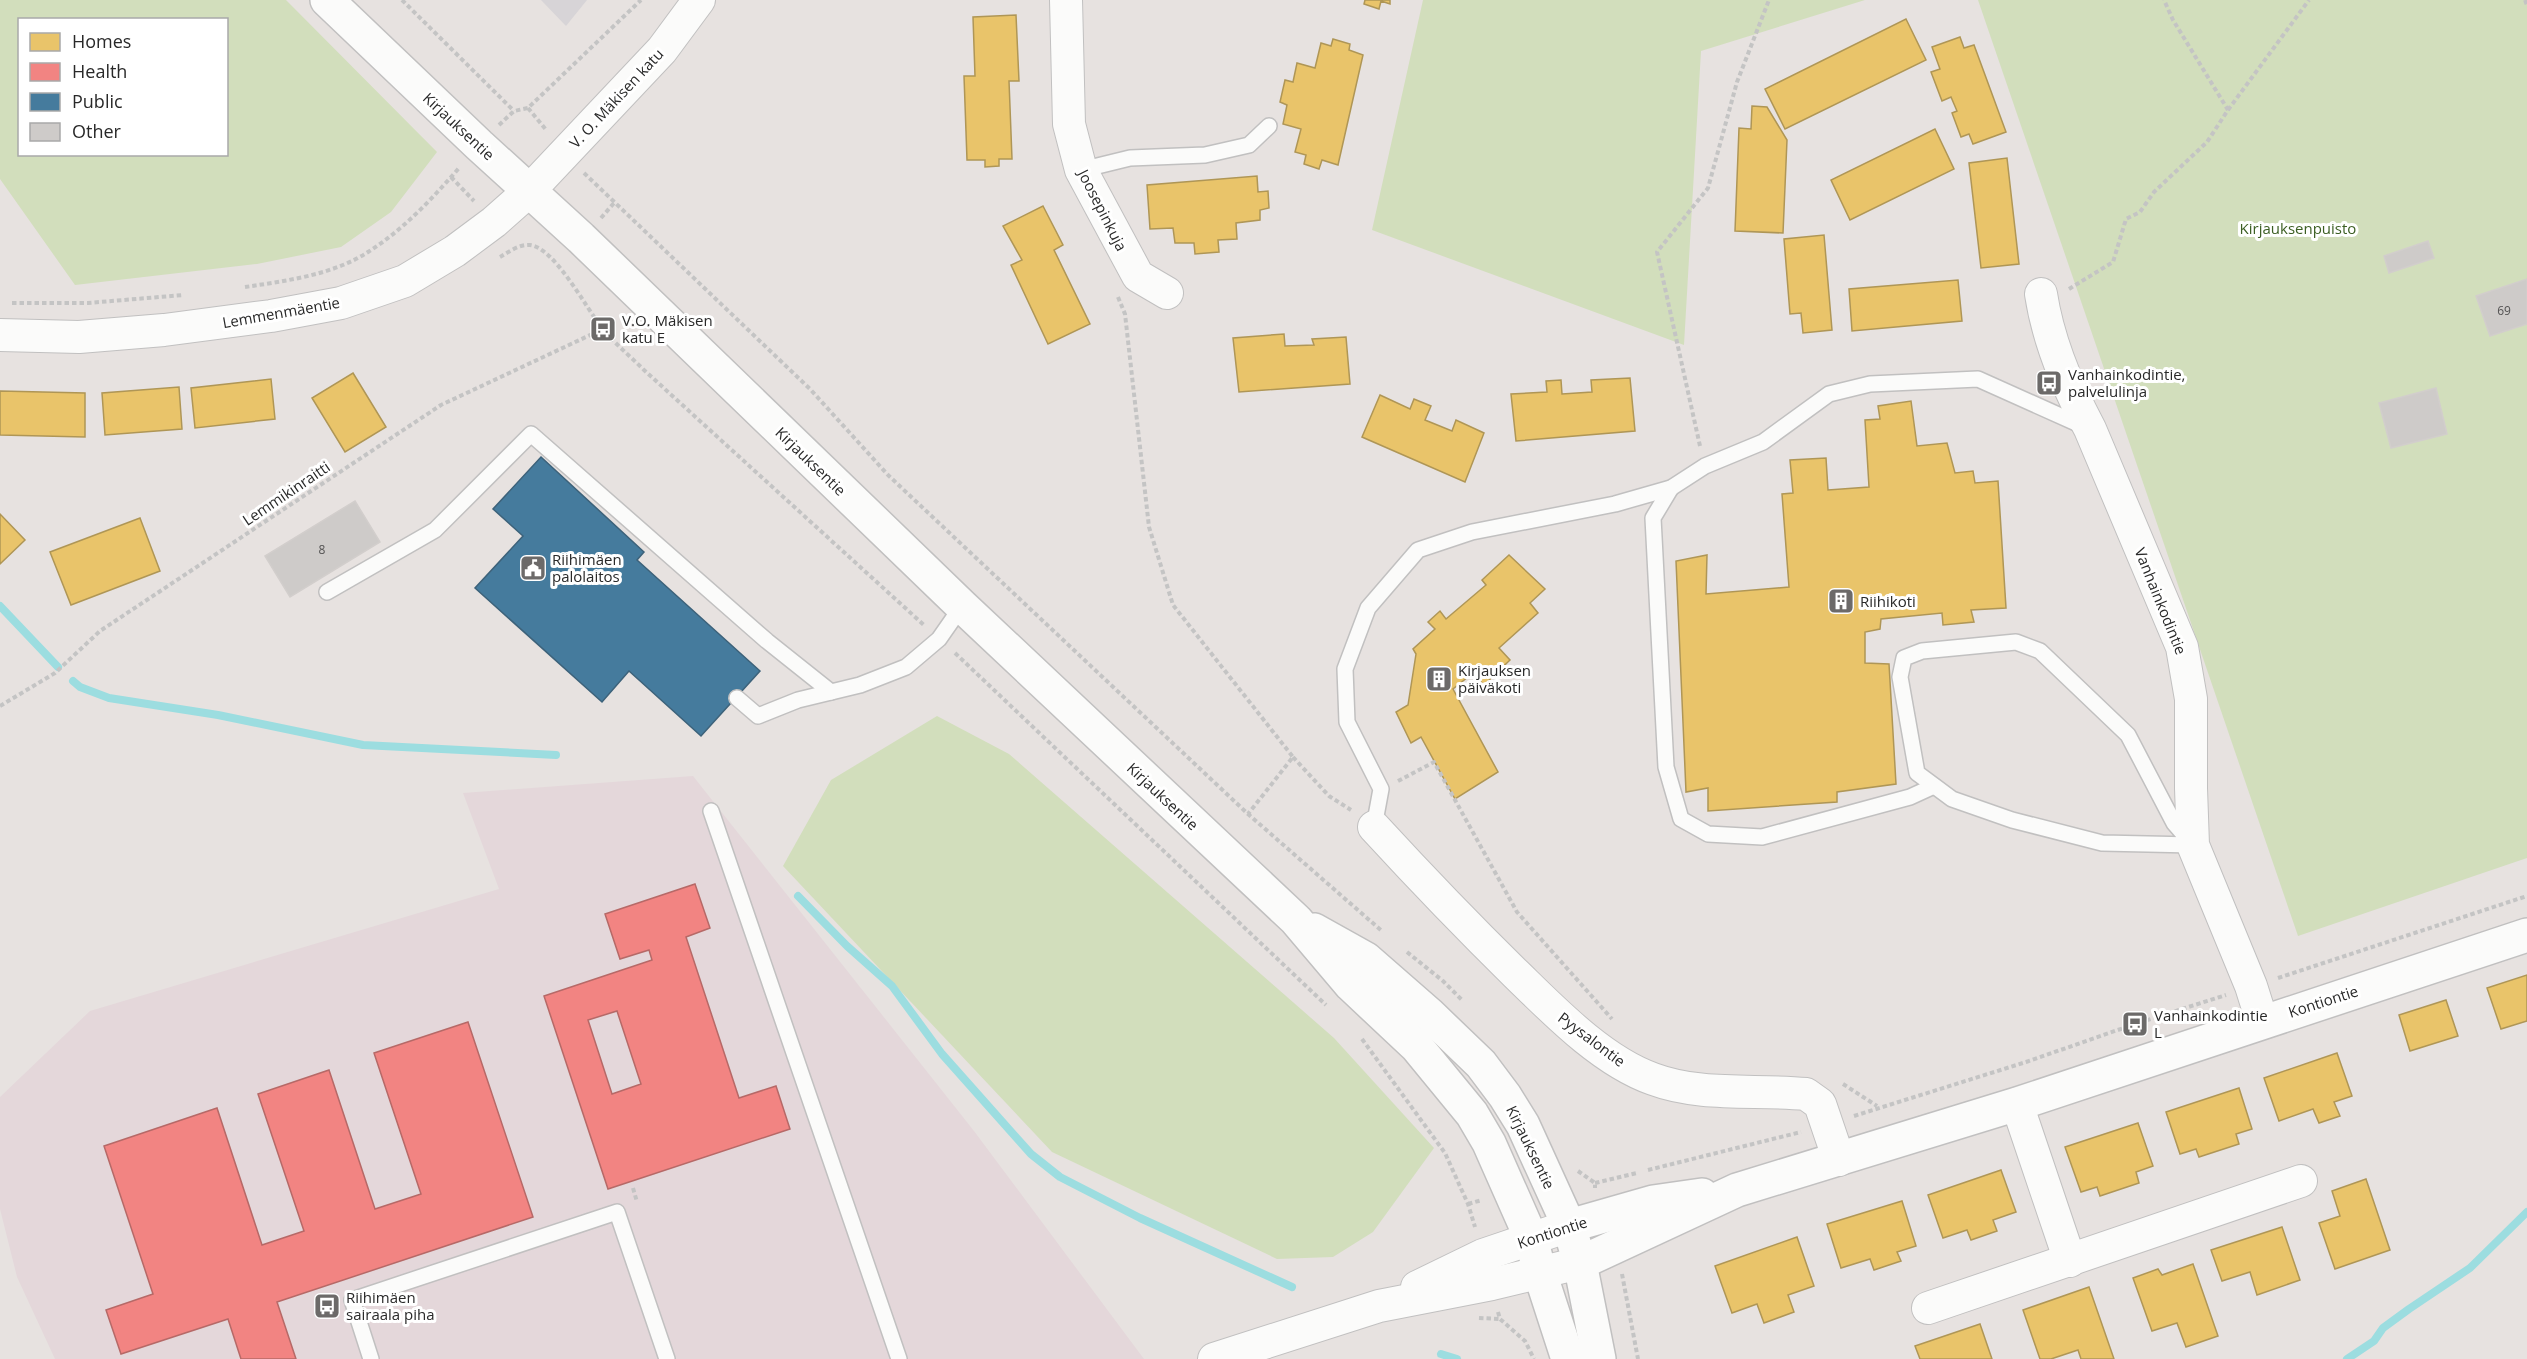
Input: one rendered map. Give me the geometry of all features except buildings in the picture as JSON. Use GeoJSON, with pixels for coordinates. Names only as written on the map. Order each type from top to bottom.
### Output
{"type":"FeatureCollection","features":[{"type":"Feature","properties":{"kind":"street","name":"Kirjauksentie"},"geometry":{"type":"LineString","coordinates":[[327,0],[479,145],[581,238],[962,606],[1296,920],[1351,985],[1424,1055],[1472,1114],[1489,1143],[1531,1238],[1539,1273],[1568,1359]]}},
{"type":"Feature","properties":{"kind":"street","name":"V. O. Mäkisen katu"},"geometry":{"type":"LineString","coordinates":[[529,191],[662,50],[699,0]]}},
{"type":"Feature","properties":{"kind":"street","name":"Joosepinkuja"},"geometry":{"type":"LineString","coordinates":[[1066,0],[1069,124],[1081,170],[1138,276],[1167,293]]}},
{"type":"Feature","properties":{"kind":"street","name":"Lemmenmäentie"},"geometry":{"type":"LineString","coordinates":[[0,335],[79,337],[165,330],[272,316],[341,303],[405,281],[495,222],[529,191]]}},
{"type":"Feature","properties":{"kind":"street","name":"Vanhainkodintie"},"geometry":{"type":"LineString","coordinates":[[2042,305],[2076,401],[2182,647],[2191,699],[2193,845],[2251,987],[2262,1021]]}},
{"type":"Feature","properties":{"kind":"street","name":"Pyysalontie"},"geometry":{"type":"LineString","coordinates":[[1374,827],[1451,911],[1552,1010],[1612,1058],[1652,1079],[1693,1090],[1806,1094],[1820,1104],[1839,1160]]}},
{"type":"Feature","properties":{"kind":"street","name":"Kirjauksentie"},"geometry":{"type":"LineString","coordinates":[[1296,920],[1366,959],[1429,1014],[1481,1064],[1505,1096],[1523,1125],[1569,1226],[1580,1263],[1599,1359]]}},
{"type":"Feature","properties":{"kind":"street","name":"Kontiontie"},"geometry":{"type":"LineString","coordinates":[[1379,1306],[1483,1255],[1531,1238],[1653,1202],[1737,1190],[1839,1160],[2017,1104],[2527,935]]}},
{"type":"Feature","properties":{"kind":"street"},"geometry":{"type":"LineString","coordinates":[[2017,1104],[2070,1260]]}},
{"type":"Feature","properties":{"kind":"street"},"geometry":{"type":"LineString","coordinates":[[1928,1308],[2301,1181]]}},
{"type":"Feature","properties":{"kind":"street","name":"Kontiontie"},"geometry":{"type":"LineString","coordinates":[[1214,1359],[1379,1306],[1580,1263],[1737,1190]]}},
{"type":"Feature","properties":{"kind":"lane"},"geometry":{"type":"LineString","coordinates":[[1081,170],[1130,158],[1205,155],[1249,145],[1269,126]]}},
{"type":"Feature","properties":{"kind":"lane"},"geometry":{"type":"LineString","coordinates":[[1374,827],[1382,789],[1347,722],[1345,669],[1368,608],[1418,550],[1472,532],[1615,504],[1671,488],[1705,466],[1763,442],[1829,394],[1870,384],[1978,379],[2090,429]]}},
{"type":"Feature","properties":{"kind":"lane"},"geometry":{"type":"LineString","coordinates":[[327,592],[435,530],[531,434],[767,641],[831,693]]}},
{"type":"Feature","properties":{"kind":"lane"},"geometry":{"type":"LineString","coordinates":[[1671,488],[1653,518],[1666,767],[1681,819],[1708,834],[1762,837],[1910,797],[1934,786]]}},
{"type":"Feature","properties":{"kind":"lane"},"geometry":{"type":"LineString","coordinates":[[736,698],[758,716],[798,700],[860,686],[906,667],[939,639],[962,606]]}},
{"type":"Feature","properties":{"kind":"lane"},"geometry":{"type":"LineString","coordinates":[[2016,642],[2040,651],[2128,735],[2174,823],[2193,845],[2102,843],[2012,820],[1952,799],[1917,773],[1900,677],[1904,658],[1922,651],[2016,642]]}},
{"type":"Feature","properties":{"kind":"lane"},"geometry":{"type":"LineString","coordinates":[[711,811],[899,1359]]}},
{"type":"Feature","properties":{"kind":"lane"},"geometry":{"type":"LineString","coordinates":[[371,1359],[352,1300],[617,1212],[667,1359]]}},
{"type":"Feature","properties":{"kind":"path"},"geometry":{"type":"LineString","coordinates":[[402,0],[514,111]]}},
{"type":"Feature","properties":{"kind":"path"},"geometry":{"type":"LineString","coordinates":[[242,288],[334,268],[367,253],[402,227],[514,111],[528,108],[641,0]]}},
{"type":"Feature","properties":{"kind":"path"},"geometry":{"type":"LineString","coordinates":[[1705,466],[1657,252],[1708,188],[1737,82],[1769,0]]}},
{"type":"Feature","properties":{"kind":"path"},"geometry":{"type":"LineString","coordinates":[[2164,0],[2173,20],[2229,110]]}},
{"type":"Feature","properties":{"kind":"path"},"geometry":{"type":"LineString","coordinates":[[2042,305],[2113,262],[2126,219],[2140,212],[2154,192],[2207,142],[2309,0]]}},
{"type":"Feature","properties":{"kind":"path"},"geometry":{"type":"LineString","coordinates":[[2525,0],[2527,5]]}},
{"type":"Feature","properties":{"kind":"path"},"geometry":{"type":"LineString","coordinates":[[528,108],[564,153],[810,389],[888,475],[1248,814],[1392,939]]}},
{"type":"Feature","properties":{"kind":"path"},"geometry":{"type":"LineString","coordinates":[[518,247],[530,245],[542,249],[553,260],[603,329],[653,378],[939,639],[1329,1009]]}},
{"type":"Feature","properties":{"kind":"path"},"geometry":{"type":"LineString","coordinates":[[1116,293],[1125,314],[1149,527],[1173,605],[1293,757],[1329,796],[1350,811],[1382,789],[1434,762],[1517,912],[1619,1027]]}},
{"type":"Feature","properties":{"kind":"path"},"geometry":{"type":"LineString","coordinates":[[11,303],[88,303],[187,295]]}},
{"type":"Feature","properties":{"kind":"path","name":"Lemmikinraitti"},"geometry":{"type":"LineString","coordinates":[[0,705],[55,673],[100,631],[441,405],[603,329]]}},
{"type":"Feature","properties":{"kind":"path"},"geometry":{"type":"LineString","coordinates":[[1248,814],[1293,757]]}},
{"type":"Feature","properties":{"kind":"path"},"geometry":{"type":"LineString","coordinates":[[1570,1165],[1594,1183],[1828,1126],[1878,1107],[2026,1062],[2527,896]]}},
{"type":"Feature","properties":{"kind":"path"},"geometry":{"type":"LineString","coordinates":[[1401,946],[1443,981],[1466,1005]]}},
{"type":"Feature","properties":{"kind":"path"},"geometry":{"type":"LineString","coordinates":[[1355,1033],[1364,1041],[1445,1153],[1468,1204]]}},
{"type":"Feature","properties":{"kind":"path"},"geometry":{"type":"LineString","coordinates":[[1833,1078],[1878,1107]]}},
{"type":"Feature","properties":{"kind":"path"},"geometry":{"type":"LineString","coordinates":[[1525,1341],[1534,1359]]}},
{"type":"Feature","properties":{"kind":"shaded area"},"geometry":{"type":"Polygon","coordinates":[[[541,0],[587,0],[566,26],[541,0]]]}},
{"type":"Feature","properties":{"kind":"shaded area"},"geometry":{"type":"Polygon","coordinates":[[[693,776],[974,1131],[1144,1359],[55,1359],[17,1277],[0,1209],[0,1097],[90,1011],[499,889],[463,793],[693,776]]]}},
{"type":"Feature","properties":{"kind":"green space"},"geometry":{"type":"Polygon","coordinates":[[[0,0],[286,0],[437,152],[391,212],[341,247],[257,264],[75,285],[0,179],[0,0]]]}},
{"type":"Feature","properties":{"kind":"green space"},"geometry":{"type":"Polygon","coordinates":[[[1423,0],[1865,0],[1701,51],[1684,345],[1372,230],[1423,0]]]}},
{"type":"Feature","properties":{"kind":"green space","name":"Kirjauksenpuisto"},"geometry":{"type":"Polygon","coordinates":[[[1978,0],[2527,0],[2527,858],[2298,936],[1978,0]]]}},
{"type":"Feature","properties":{"kind":"green space"},"geometry":{"type":"Polygon","coordinates":[[[937,716],[1009,754],[1334,1038],[1434,1148],[1373,1232],[1333,1257],[1277,1259],[1052,1152],[783,866],[831,780],[937,716]]]}},
{"type":"Feature","properties":{"kind":"waterway"},"geometry":{"type":"LineString","coordinates":[[0,606],[58,667]]}},
{"type":"Feature","properties":{"kind":"waterway"},"geometry":{"type":"LineString","coordinates":[[73,681],[80,687],[109,698],[218,715],[363,745],[556,755]]}},
{"type":"Feature","properties":{"kind":"waterway"},"geometry":{"type":"LineString","coordinates":[[798,896],[847,946],[892,986],[942,1054],[1031,1154],[1060,1177],[1140,1218],[1292,1287]]}},
{"type":"Feature","properties":{"kind":"waterway"},"geometry":{"type":"LineString","coordinates":[[2347,1359],[2374,1341],[2383,1328],[2470,1268],[2527,1212]]}},
{"type":"Feature","properties":{"kind":"waterway"},"geometry":{"type":"LineString","coordinates":[[1441,1354],[1457,1359]]}},
{"type":"Feature","properties":{"kind":"place","name":"V.O. Mäkisen katu E"},"geometry":{"type":"Point","coordinates":[603,329]}},
{"type":"Feature","properties":{"kind":"place","name":"Vanhainkodintie, palvelulinja"},"geometry":{"type":"Point","coordinates":[2049,383]}},
{"type":"Feature","properties":{"kind":"place","name":"Riihimäen palolaitos"},"geometry":{"type":"Point","coordinates":[533,568]}},
{"type":"Feature","properties":{"kind":"place","name":"Riihikoti"},"geometry":{"type":"Point","coordinates":[1841,601]}},
{"type":"Feature","properties":{"kind":"place","name":"Kirjauksen päiväkoti"},"geometry":{"type":"Point","coordinates":[1439,679]}},
{"type":"Feature","properties":{"kind":"place","name":"Vanhainkodintie L"},"geometry":{"type":"Point","coordinates":[2135,1024]}},
{"type":"Feature","properties":{"kind":"place","name":"Riihimäen sairaala piha"},"geometry":{"type":"Point","coordinates":[327,1306]}}]}
